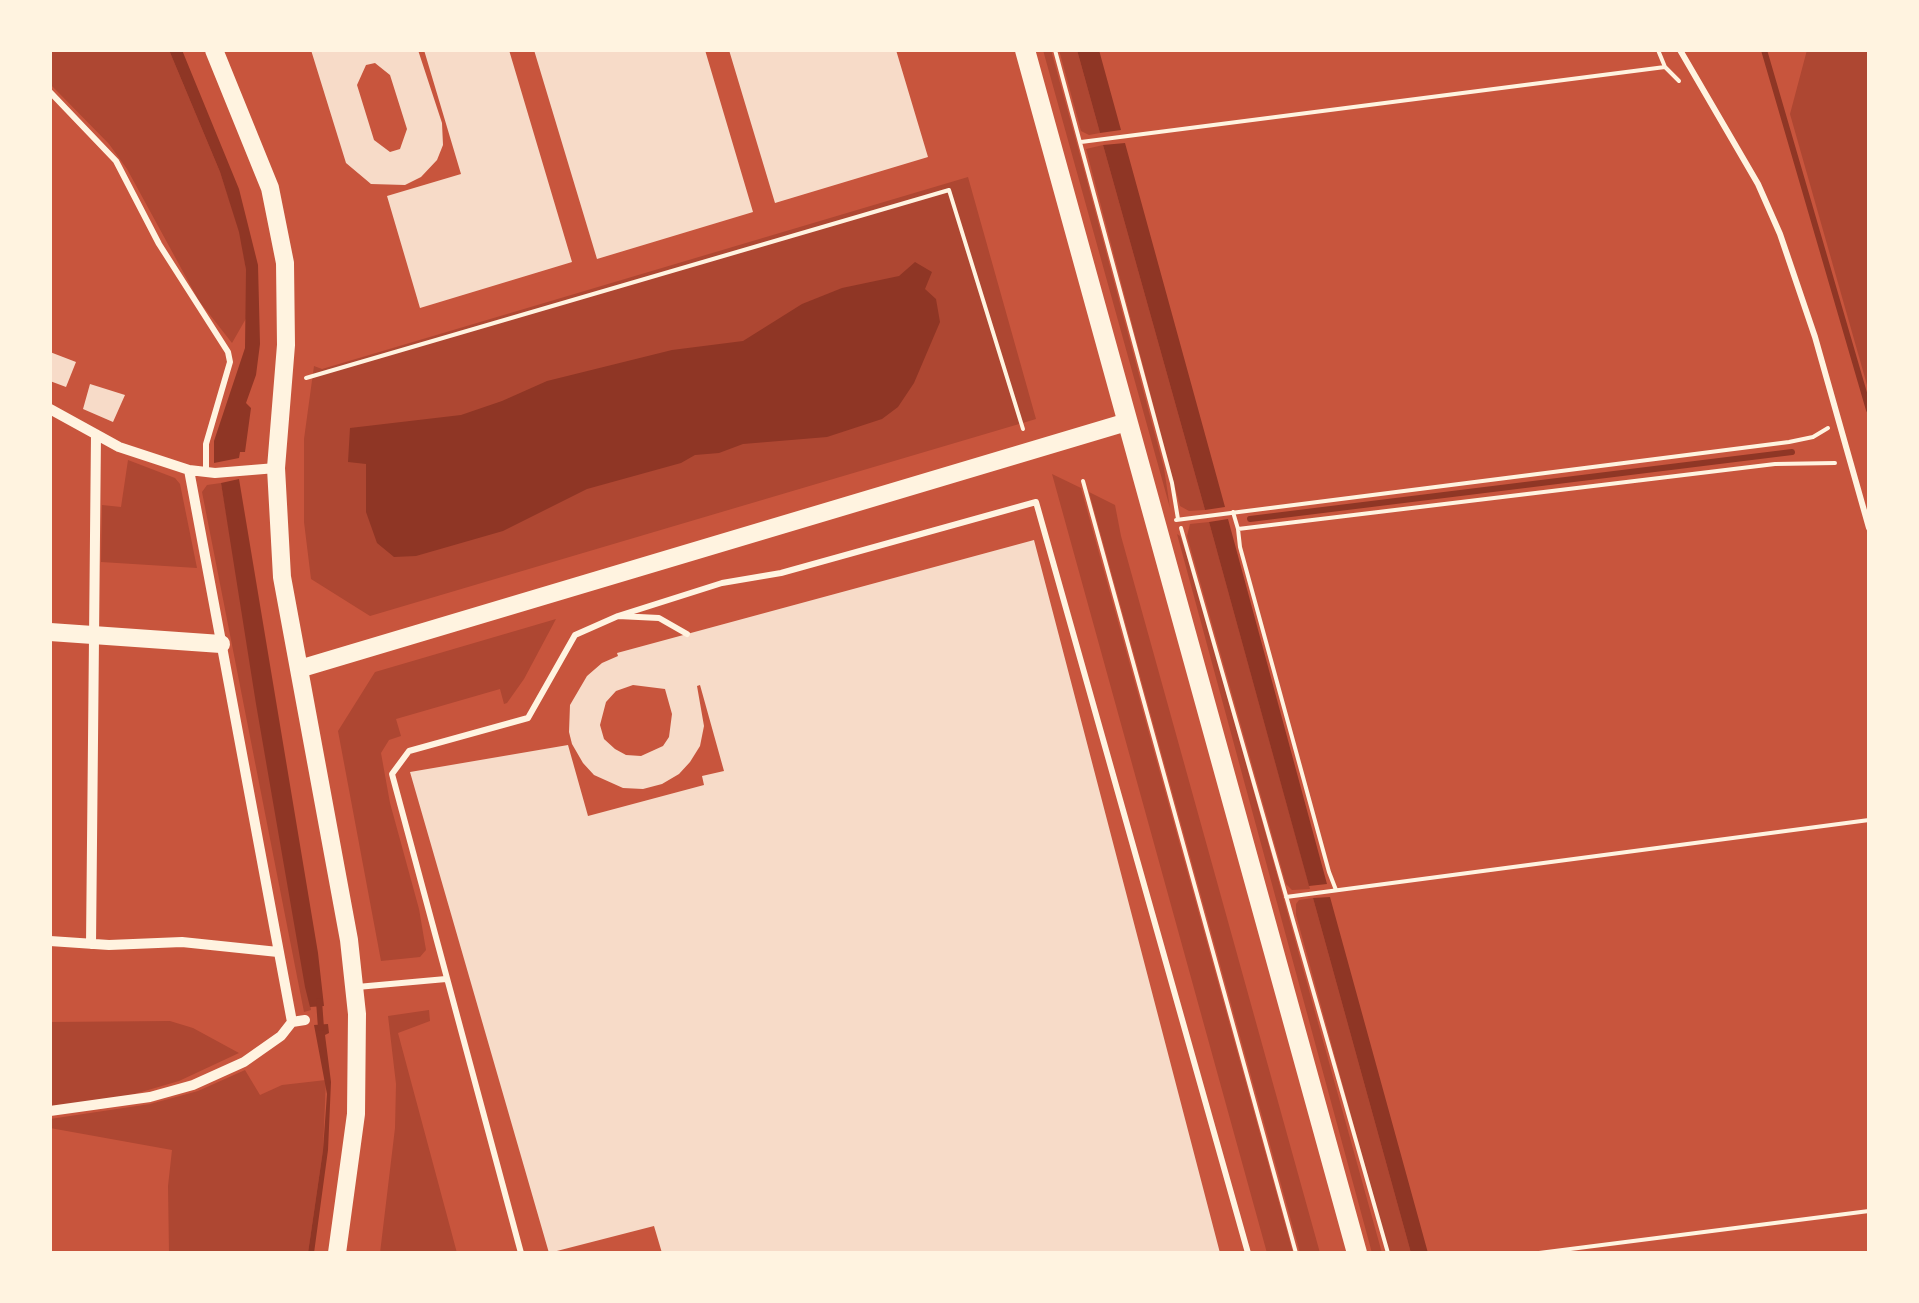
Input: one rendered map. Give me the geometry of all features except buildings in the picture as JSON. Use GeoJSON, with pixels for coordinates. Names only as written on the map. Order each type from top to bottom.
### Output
{"type":"FeatureCollection","features":[{"type":"Feature","properties":{"kind":"main road"},"geometry":{"type":"LineString","coordinates":[[1026,50],[1357,1253]]}},
{"type":"Feature","properties":{"kind":"street"},"geometry":{"type":"LineString","coordinates":[[214,50],[270,188],[285,262],[288,317],[276,468],[282,577],[349,940],[358,1052],[356,1114],[337,1253]]}},
{"type":"Feature","properties":{"kind":"street"},"geometry":{"type":"LineString","coordinates":[[50,409],[119,447],[188,470],[210,473],[276,468]]}},
{"type":"Feature","properties":{"kind":"street"},"geometry":{"type":"LineString","coordinates":[[299,669],[1127,422]]}},
{"type":"Feature","properties":{"kind":"street"},"geometry":{"type":"LineString","coordinates":[[92,944],[96,434]]}},
{"type":"Feature","properties":{"kind":"street"},"geometry":{"type":"LineString","coordinates":[[188,470],[292,1022]]}},
{"type":"Feature","properties":{"kind":"street"},"geometry":{"type":"LineString","coordinates":[[50,632],[221,644]]}},
{"type":"Feature","properties":{"kind":"street"},"geometry":{"type":"LineString","coordinates":[[50,941],[182,942],[278,952]]}},
{"type":"Feature","properties":{"kind":"street"},"geometry":{"type":"LineString","coordinates":[[50,1111],[150,1097],[193,1085],[244,1062],[281,1036],[292,1022],[306,1020]]}},
{"type":"Feature","properties":{"kind":"lane"},"geometry":{"type":"LineString","coordinates":[[1680,50],[1758,184],[1780,234],[1815,337],[1869,528]]}},
{"type":"Feature","properties":{"kind":"lane"},"geometry":{"type":"LineString","coordinates":[[50,92],[116,161],[159,244],[228,352],[230,362],[206,444],[210,473]]}},
{"type":"Feature","properties":{"kind":"lane"},"geometry":{"type":"LineString","coordinates":[[521,1253],[392,774],[408,752],[528,718],[575,635],[618,616],[722,583],[781,572],[1036,502],[1248,1253]]}},
{"type":"Feature","properties":{"kind":"lane"},"geometry":{"type":"LineString","coordinates":[[618,616],[659,618],[687,634]]}},
{"type":"Feature","properties":{"kind":"lane"},"geometry":{"type":"LineString","coordinates":[[354,987],[446,979]]}},
{"type":"Feature","properties":{"kind":"path"},"geometry":{"type":"LineString","coordinates":[[1055,50],[1178,519],[1388,1253]]}},
{"type":"Feature","properties":{"kind":"path"},"geometry":{"type":"LineString","coordinates":[[1080,142],[1664,67]]}},
{"type":"Feature","properties":{"kind":"path"},"geometry":{"type":"LineString","coordinates":[[306,378],[949,190],[1023,429]]}},
{"type":"Feature","properties":{"kind":"path"},"geometry":{"type":"LineString","coordinates":[[1156,523],[1789,442],[1813,437],[1838,422]]}},
{"type":"Feature","properties":{"kind":"path"},"geometry":{"type":"LineString","coordinates":[[1238,529],[1775,464],[1850,462]]}},
{"type":"Feature","properties":{"kind":"path"},"geometry":{"type":"LineString","coordinates":[[1082,482],[1296,1253]]}},
{"type":"Feature","properties":{"kind":"path"},"geometry":{"type":"LineString","coordinates":[[1230,513],[1238,529],[1334,890]]}},
{"type":"Feature","properties":{"kind":"path"},"geometry":{"type":"LineString","coordinates":[[1286,896],[1869,820]]}},
{"type":"Feature","properties":{"kind":"path"},"geometry":{"type":"LineString","coordinates":[[1539,1253],[1869,1211]]}},
{"type":"Feature","properties":{"kind":"shaded area"},"geometry":{"type":"Polygon","coordinates":[[[50,50],[169,50],[220,172],[240,232],[248,315],[232,343],[199,301],[127,169],[109,144],[50,84],[50,50]]]}},
{"type":"Feature","properties":{"kind":"shaded area"},"geometry":{"type":"Polygon","coordinates":[[[169,50],[182,50],[239,189],[258,265],[260,344],[256,375],[246,403],[251,408],[245,452],[240,452],[239,458],[214,463],[214,441],[245,348],[246,270],[220,172],[169,50]]]}},
{"type":"Feature","properties":{"kind":"shaded area"},"geometry":{"type":"Polygon","coordinates":[[[1043,50],[1051,50],[1164,468],[1170,508],[1043,50]]]}},
{"type":"Feature","properties":{"kind":"shaded area"},"geometry":{"type":"Polygon","coordinates":[[[1059,50],[1077,50],[1100,133],[1089,135],[1081,131],[1059,50]]]}},
{"type":"Feature","properties":{"kind":"shaded area"},"geometry":{"type":"Polygon","coordinates":[[[1077,50],[1099,50],[1121,130],[1100,133],[1077,50]]]}},
{"type":"Feature","properties":{"kind":"shaded area"},"geometry":{"type":"Polygon","coordinates":[[[1807,50],[1869,50],[1869,392],[1790,114],[1807,50]]]}},
{"type":"Feature","properties":{"kind":"shaded area"},"geometry":{"type":"Polygon","coordinates":[[[1125,143],[1225,507],[1205,510],[1103,145],[1125,143]]]}},
{"type":"Feature","properties":{"kind":"shaded area"},"geometry":{"type":"Polygon","coordinates":[[[1103,145],[1205,510],[1189,511],[1180,506],[1086,149],[1103,145]]]}},
{"type":"Feature","properties":{"kind":"shaded area"},"geometry":{"type":"Polygon","coordinates":[[[968,177],[1036,419],[370,616],[311,579],[304,522],[304,439],[314,366],[322,369],[968,177]]]}},
{"type":"Feature","properties":{"kind":"shaded area"},"geometry":{"type":"Polygon","coordinates":[[[915,262],[932,272],[925,289],[936,299],[940,322],[914,383],[898,407],[882,419],[827,437],[743,444],[719,453],[695,455],[681,463],[587,489],[503,531],[416,556],[394,557],[377,543],[366,512],[366,464],[348,462],[350,428],[461,415],[547,381],[672,350],[743,341],[802,304],[842,288],[899,276],[915,262]]]}},
{"type":"Feature","properties":{"kind":"shaded area"},"geometry":{"type":"Polygon","coordinates":[[[128,460],[175,478],[180,484],[197,568],[101,562],[102,505],[121,507],[128,460]]]}},
{"type":"Feature","properties":{"kind":"shaded area"},"geometry":{"type":"Polygon","coordinates":[[[1052,474],[1081,488],[1293,1253],[1267,1253],[1052,474]]]}},
{"type":"Feature","properties":{"kind":"shaded area"},"geometry":{"type":"Polygon","coordinates":[[[239,479],[324,1006],[310,1007],[305,987],[256,704],[221,483],[239,479]]]}},
{"type":"Feature","properties":{"kind":"shaded area"},"geometry":{"type":"Polygon","coordinates":[[[221,483],[311,1010],[304,1012],[202,492],[207,485],[221,483]]]}},
{"type":"Feature","properties":{"kind":"shaded area"},"geometry":{"type":"Polygon","coordinates":[[[1089,492],[1115,505],[1320,1253],[1300,1253],[1089,492]]]}},
{"type":"Feature","properties":{"kind":"shaded area"},"geometry":{"type":"Polygon","coordinates":[[[1228,519],[1327,884],[1309,886],[1209,522],[1228,519]]]}},
{"type":"Feature","properties":{"kind":"shaded area"},"geometry":{"type":"Polygon","coordinates":[[[1209,522],[1310,889],[1292,890],[1286,884],[1187,536],[1190,524],[1209,522]]]}},
{"type":"Feature","properties":{"kind":"shaded area"},"geometry":{"type":"Polygon","coordinates":[[[1177,534],[1195,580],[1382,1253],[1372,1253],[1177,534]]]}},
{"type":"Feature","properties":{"kind":"shaded area"},"geometry":{"type":"Polygon","coordinates":[[[556,619],[507,703],[504,704],[500,689],[396,719],[401,736],[389,740],[381,753],[426,950],[420,957],[381,961],[338,731],[375,672],[556,619]]]}},
{"type":"Feature","properties":{"kind":"shaded area"},"geometry":{"type":"Polygon","coordinates":[[[1330,897],[1428,1253],[1411,1253],[1313,898],[1330,897]]]}},
{"type":"Feature","properties":{"kind":"shaded area"},"geometry":{"type":"Polygon","coordinates":[[[1313,898],[1411,1253],[1389,1253],[1296,915],[1299,900],[1313,898]]]}},
{"type":"Feature","properties":{"kind":"shaded area"},"geometry":{"type":"Polygon","coordinates":[[[429,1010],[430,1021],[398,1033],[457,1253],[380,1253],[395,1128],[396,1084],[388,1016],[429,1010]]]}},
{"type":"Feature","properties":{"kind":"shaded area"},"geometry":{"type":"Polygon","coordinates":[[[170,1021],[193,1028],[239,1053],[179,1081],[124,1097],[50,1108],[50,1022],[170,1021]]]}},
{"type":"Feature","properties":{"kind":"shaded area"},"geometry":{"type":"Polygon","coordinates":[[[328,1024],[328,1150],[314,1253],[308,1253],[327,1094],[314,1025],[328,1024]]]}},
{"type":"Feature","properties":{"kind":"shaded area"},"geometry":{"type":"Polygon","coordinates":[[[245,1070],[260,1095],[282,1085],[326,1080],[323,1150],[308,1253],[169,1253],[172,1150],[50,1128],[50,1119],[150,1104],[198,1091],[245,1070]]]}},
{"type":"Feature","properties":{"kind":"waterway"},"geometry":{"type":"LineString","coordinates":[[1764,50],[1869,410]]}},
{"type":"Feature","properties":{"kind":"waterway"},"geometry":{"type":"LineString","coordinates":[[1250,519],[1792,452]]}},
{"type":"Feature","properties":{"kind":"waterway"},"geometry":{"type":"LineString","coordinates":[[319,1001],[321,1028]]}}]}
